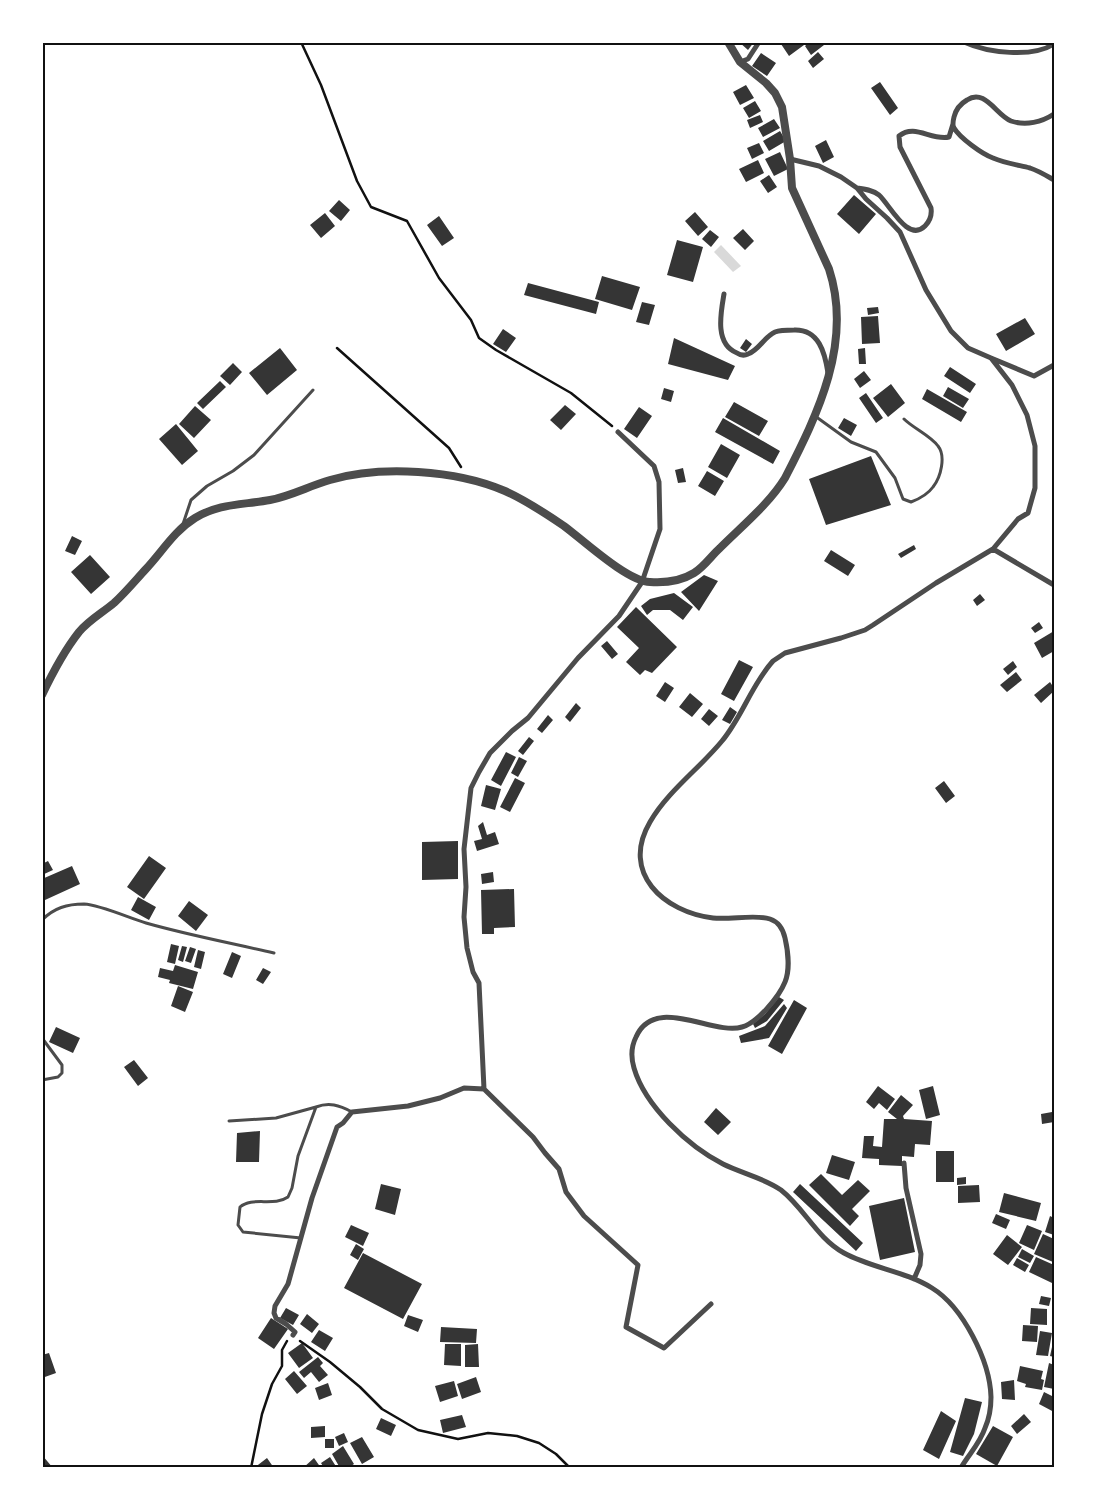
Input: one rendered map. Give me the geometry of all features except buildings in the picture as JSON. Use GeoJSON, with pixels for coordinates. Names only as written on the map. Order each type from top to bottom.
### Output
{"type":"FeatureCollection","features":[{"type":"Feature","properties":{"kind":"street"},"geometry":{"type":"LineString","coordinates":[[42,695],[55,669],[79,632],[114,603],[182,526],[196,517],[221,506],[277,499],[332,479],[366,473],[408,472],[456,477],[483,483],[523,500],[564,526],[618,568],[642,582],[674,581],[695,573],[778,488],[794,460],[814,415],[828,378],[834,351],[836,300],[829,269],[792,188],[790,159],[782,107],[775,93],[766,83],[740,62],[728,42]]}},
{"type":"Feature","properties":{"kind":"street"},"geometry":{"type":"LineString","coordinates":[[740,62],[748,59],[759,42]]}},
{"type":"Feature","properties":{"kind":"street"},"geometry":{"type":"LineString","coordinates":[[964,42],[982,49],[1016,52],[1036,51],[1054,44]]}},
{"type":"Feature","properties":{"kind":"street"},"geometry":{"type":"LineString","coordinates":[[857,188],[872,191],[879,196],[907,227],[914,230],[922,229],[930,220],[932,213],[900,147],[899,136],[911,131],[936,138],[949,137],[954,114],[960,105],[976,96],[982,98],[1003,117],[1015,122],[1036,122],[1054,114]]}},
{"type":"Feature","properties":{"kind":"street"},"geometry":{"type":"LineString","coordinates":[[953,124],[953,128],[961,136],[987,155],[1004,162],[1032,169],[1054,180]]}},
{"type":"Feature","properties":{"kind":"street"},"geometry":{"type":"LineString","coordinates":[[790,159],[819,166],[841,177],[857,188],[887,218],[900,232],[926,290],[951,331],[968,348],[1034,376],[1054,365]]}},
{"type":"Feature","properties":{"kind":"street"},"geometry":{"type":"LineString","coordinates":[[724,294],[721,314],[722,337],[734,352],[742,355],[748,354],[766,337],[775,332],[797,330],[808,332],[818,340],[825,356],[828,378]]}},
{"type":"Feature","properties":{"kind":"street"},"geometry":{"type":"LineString","coordinates":[[963,1467],[985,1429],[991,1396],[978,1345],[966,1323],[949,1302],[931,1287],[914,1279],[863,1262],[839,1250],[824,1238],[780,1189],[709,1156],[670,1124],[651,1102],[641,1084],[633,1066],[632,1048],[641,1028],[652,1020],[666,1018],[684,1019],[729,1028],[742,1027],[765,1011],[785,983],[787,957],[782,928],[773,920],[764,918],[725,919],[688,913],[667,902],[657,893],[644,875],[641,862],[642,845],[646,830],[656,812],[671,794],[723,740],[773,660],[785,653],[865,630],[936,583],[993,549],[1018,520],[1028,512],[1035,488],[1036,460],[1032,431],[1021,401],[1012,385],[991,358]]}},
{"type":"Feature","properties":{"kind":"street"},"geometry":{"type":"LineString","coordinates":[[484,1089],[480,983],[472,972],[464,917],[466,887],[464,849],[471,788],[490,753],[528,718],[578,658],[619,616],[642,582],[660,529],[659,482],[654,466],[618,432]]}},
{"type":"Feature","properties":{"kind":"street"},"geometry":{"type":"LineString","coordinates":[[993,549],[1054,585]]}},
{"type":"Feature","properties":{"kind":"street"},"geometry":{"type":"LineString","coordinates":[[293,1335],[292,1329],[276,1318],[274,1314],[275,1306],[288,1284],[337,1127],[352,1112],[408,1106],[440,1098],[464,1088],[484,1089],[533,1137],[559,1170],[566,1192],[584,1216],[638,1265],[626,1327],[664,1348],[711,1304]]}},
{"type":"Feature","properties":{"kind":"street"},"geometry":{"type":"LineString","coordinates":[[904,1163],[906,1188],[921,1254],[920,1266],[914,1279]]}},
{"type":"Feature","properties":{"kind":"lane"},"geometry":{"type":"LineString","coordinates":[[182,526],[192,500],[207,486],[233,471],[254,455],[313,390]]}},
{"type":"Feature","properties":{"kind":"lane"},"geometry":{"type":"LineString","coordinates":[[814,415],[851,442],[876,452],[895,478],[903,499],[911,502],[926,494],[936,482],[941,468],[941,452],[935,442],[904,419]]}},
{"type":"Feature","properties":{"kind":"lane"},"geometry":{"type":"LineString","coordinates":[[42,920],[52,910],[68,905],[85,904],[148,923],[274,953]]}},
{"type":"Feature","properties":{"kind":"lane"},"geometry":{"type":"LineString","coordinates":[[42,1038],[62,1065],[62,1073],[58,1077],[42,1080]]}},
{"type":"Feature","properties":{"kind":"lane"},"geometry":{"type":"LineString","coordinates":[[229,1121],[276,1118],[329,1103],[352,1112]]}},
{"type":"Feature","properties":{"kind":"lane"},"geometry":{"type":"LineString","coordinates":[[301,1238],[243,1232],[238,1225],[238,1213],[240,1207],[244,1204],[279,1201],[288,1198],[292,1188],[298,1156],[316,1108]]}},
{"type":"Feature","properties":{"kind":"path"},"geometry":{"type":"LineString","coordinates":[[301,42],[321,85],[357,181],[371,207],[407,221],[439,278],[471,320],[479,338],[496,350],[571,393],[618,432]]}},
{"type":"Feature","properties":{"kind":"path"},"geometry":{"type":"LineString","coordinates":[[337,348],[449,448],[462,469],[456,477]]}},
{"type":"Feature","properties":{"kind":"path"},"geometry":{"type":"LineString","coordinates":[[251,1468],[262,1414],[272,1384],[282,1366],[282,1350],[287,1339],[293,1335],[338,1368],[382,1409],[418,1430],[458,1439],[488,1433],[517,1436],[540,1443],[556,1454],[570,1468]]}},
{"type":"Feature","properties":{"kind":"shaded area"},"geometry":{"type":"Polygon","coordinates":[[[721,245],[741,266],[733,272],[714,252],[721,245]]]}}]}
